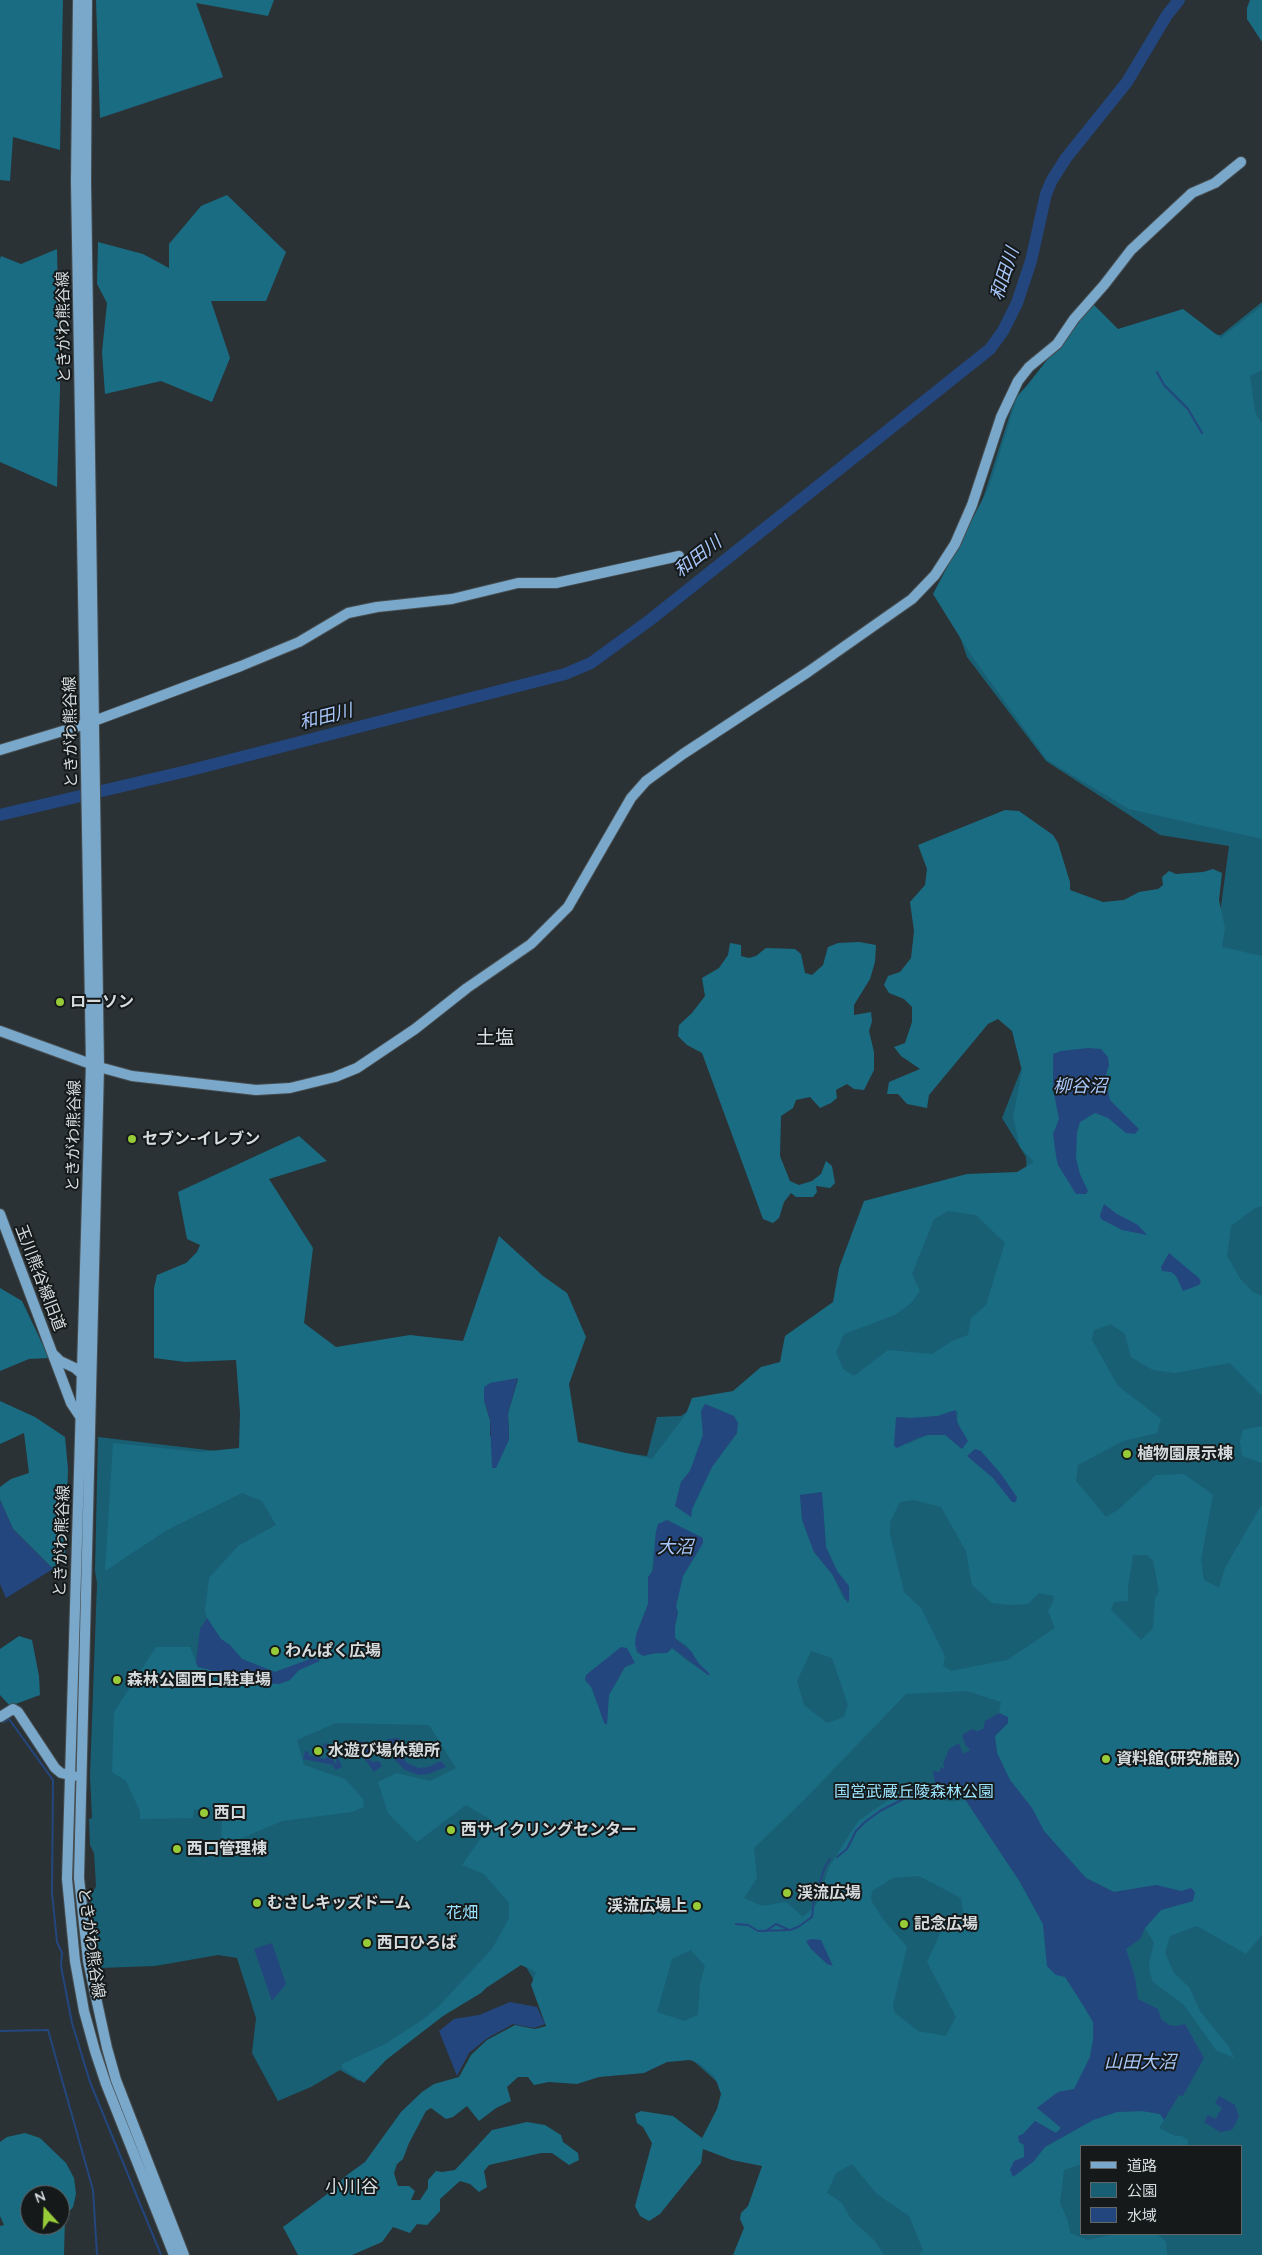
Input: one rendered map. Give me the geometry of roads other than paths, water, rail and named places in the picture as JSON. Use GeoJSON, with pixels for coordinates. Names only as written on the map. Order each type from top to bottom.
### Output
{"type":"FeatureCollection","features":[{"type":"Feature","properties":{"kind":"main road","name":"ときがわ熊谷線"},"geometry":{"type":"LineString","coordinates":[[78,0],[76,172],[91,768],[95,1066],[91,1388],[79,1878],[88,1960],[97,2007],[116,2080],[184,2255]]}},
{"type":"Feature","properties":{"kind":"main road","name":"ときがわ熊谷線"},"geometry":{"type":"LineString","coordinates":[[87,0],[86,172],[90,722]]}},
{"type":"Feature","properties":{"kind":"main road"},"geometry":{"type":"LineString","coordinates":[[0,1031],[95,1066],[157,1080],[256,1090],[290,1088],[317,1082],[357,1068],[415,1029],[467,988],[531,944],[568,907],[631,798],[646,781],[894,614],[912,599],[935,575],[949,556],[965,524],[1001,417],[1018,380],[1029,367],[1057,344],[1074,319],[1131,250],[1192,194],[1215,183],[1241,162]]}},
{"type":"Feature","properties":{"kind":"main road"},"geometry":{"type":"LineString","coordinates":[[0,750],[90,722],[269,655],[299,642],[348,613],[377,607],[452,599],[518,583],[556,583],[679,556]]}},
{"type":"Feature","properties":{"kind":"main road","name":"ときがわ熊谷線"},"geometry":{"type":"LineString","coordinates":[[95,1066],[83,1353],[67,1878],[71,1934],[84,2011],[106,2084],[174,2255]]}},
{"type":"Feature","properties":{"kind":"main road","name":"玉川熊谷線旧道"},"geometry":{"type":"LineString","coordinates":[[0,1214],[71,1403],[81,1418]]}},
{"type":"Feature","properties":{"kind":"main road"},"geometry":{"type":"LineString","coordinates":[[52,1352],[66,1364],[83,1374],[91,1388]]}},
{"type":"Feature","properties":{"kind":"main road"},"geometry":{"type":"LineString","coordinates":[[66,1364],[75,1362],[83,1353]]}},
{"type":"Feature","properties":{"kind":"main road"},"geometry":{"type":"LineString","coordinates":[[0,1717],[13,1709],[18,1712],[61,1774],[81,1777]]}},
{"type":"Feature","properties":{"kind":"water","name":"柳谷沼"},"geometry":{"type":"Polygon","coordinates":[[[1088,1048],[1101,1049],[1108,1057],[1109,1065],[1105,1079],[1110,1100],[1139,1129],[1135,1134],[1126,1133],[1108,1118],[1095,1113],[1080,1122],[1077,1132],[1076,1158],[1080,1174],[1088,1191],[1086,1194],[1076,1194],[1058,1165],[1056,1156],[1053,1134],[1059,1119],[1053,1089],[1053,1054],[1061,1051],[1088,1048]]]}},
{"type":"Feature","properties":{"kind":"water"},"geometry":{"type":"Polygon","coordinates":[[[1104,1204],[1117,1214],[1138,1225],[1147,1235],[1122,1230],[1101,1219],[1100,1215],[1104,1204]]]}},
{"type":"Feature","properties":{"kind":"water"},"geometry":{"type":"Polygon","coordinates":[[[1169,1253],[1199,1278],[1201,1282],[1199,1285],[1183,1291],[1176,1276],[1171,1272],[1162,1271],[1161,1267],[1169,1253]]]}},
{"type":"Feature","properties":{"kind":"water"},"geometry":{"type":"Polygon","coordinates":[[[518,1378],[508,1413],[509,1440],[496,1468],[492,1468],[490,1420],[484,1400],[484,1387],[490,1383],[518,1378]]]}},
{"type":"Feature","properties":{"kind":"water"},"geometry":{"type":"Polygon","coordinates":[[[705,1404],[734,1416],[738,1423],[737,1433],[712,1467],[692,1509],[691,1517],[675,1506],[681,1482],[690,1471],[703,1435],[701,1411],[705,1404]]]}},
{"type":"Feature","properties":{"kind":"water"},"geometry":{"type":"Polygon","coordinates":[[[956,1410],[957,1422],[968,1441],[962,1449],[945,1435],[928,1435],[897,1448],[894,1446],[896,1417],[938,1416],[956,1410]]]}},
{"type":"Feature","properties":{"kind":"water"},"geometry":{"type":"Polygon","coordinates":[[[975,1449],[981,1451],[1001,1474],[1017,1497],[1016,1502],[1012,1502],[993,1478],[967,1456],[975,1449]]]}},
{"type":"Feature","properties":{"kind":"water"},"geometry":{"type":"Polygon","coordinates":[[[822,1492],[826,1547],[837,1571],[849,1586],[848,1603],[832,1574],[814,1552],[802,1520],[800,1495],[822,1492]]]}},
{"type":"Feature","properties":{"kind":"water"},"geometry":{"type":"Polygon","coordinates":[[[0,1500],[13,1529],[53,1569],[6,1598],[0,1584],[0,1500]]]}},
{"type":"Feature","properties":{"kind":"water","name":"大沼"},"geometry":{"type":"Polygon","coordinates":[[[667,1520],[703,1538],[703,1543],[683,1576],[676,1606],[678,1613],[675,1638],[691,1651],[699,1664],[710,1674],[708,1675],[672,1648],[667,1653],[643,1656],[637,1652],[635,1644],[636,1635],[648,1604],[648,1577],[653,1570],[656,1531],[658,1524],[667,1520]]]}},
{"type":"Feature","properties":{"kind":"water"},"geometry":{"type":"Polygon","coordinates":[[[207,1618],[221,1639],[230,1645],[242,1659],[275,1672],[310,1659],[318,1659],[320,1661],[299,1670],[290,1680],[279,1684],[263,1683],[198,1667],[196,1663],[200,1629],[207,1618]]]}},
{"type":"Feature","properties":{"kind":"water"},"geometry":{"type":"Polygon","coordinates":[[[621,1647],[627,1648],[635,1663],[625,1667],[609,1695],[607,1725],[604,1723],[592,1688],[585,1680],[586,1675],[621,1647]]]}},
{"type":"Feature","properties":{"kind":"water","name":"山田大沼"},"geometry":{"type":"Polygon","coordinates":[[[999,1713],[1008,1717],[1008,1723],[995,1736],[997,1753],[1010,1780],[1032,1808],[1044,1831],[1086,1878],[1114,1892],[1156,1885],[1181,1891],[1191,1888],[1195,1892],[1193,1901],[1161,1910],[1145,1928],[1140,1939],[1126,1949],[1135,1977],[1138,1999],[1158,2009],[1161,2019],[1169,2025],[1185,2024],[1204,2058],[1183,2096],[1179,2095],[1164,2120],[1160,2114],[1142,2111],[1117,2112],[1093,2120],[1045,2147],[1033,2162],[1013,2177],[1010,2170],[1014,2161],[1024,2157],[1024,2145],[1019,2142],[1018,2136],[1023,2134],[1035,2121],[1056,2133],[1061,2128],[1037,2108],[1058,2092],[1074,2089],[1090,2057],[1093,2040],[1093,2022],[1065,1977],[1056,1975],[1047,1966],[1043,1924],[1020,1882],[959,1790],[948,1799],[936,1789],[933,1771],[939,1772],[941,1767],[945,1769],[943,1764],[949,1749],[959,1743],[963,1754],[970,1750],[966,1747],[962,1735],[972,1729],[977,1731],[983,1729],[985,1721],[999,1713]]]}},
{"type":"Feature","properties":{"kind":"water"},"geometry":{"type":"Polygon","coordinates":[[[399,1738],[402,1750],[400,1754],[407,1763],[419,1768],[428,1767],[441,1761],[446,1767],[428,1774],[419,1775],[405,1770],[394,1759],[387,1741],[387,1739],[399,1738]]]}},
{"type":"Feature","properties":{"kind":"water"},"geometry":{"type":"Polygon","coordinates":[[[351,1740],[365,1742],[371,1750],[368,1754],[369,1759],[373,1762],[379,1761],[382,1766],[374,1772],[351,1740]]]}},
{"type":"Feature","properties":{"kind":"water"},"geometry":{"type":"Polygon","coordinates":[[[324,1743],[333,1745],[342,1767],[335,1770],[333,1765],[303,1759],[305,1751],[309,1752],[308,1755],[325,1759],[326,1757],[333,1759],[335,1764],[337,1763],[333,1750],[323,1748],[324,1743]]]}},
{"type":"Feature","properties":{"kind":"water"},"geometry":{"type":"Polygon","coordinates":[[[811,1939],[821,1940],[833,1966],[827,1964],[811,1949],[806,1941],[811,1939]]]}},
{"type":"Feature","properties":{"kind":"water"},"geometry":{"type":"Polygon","coordinates":[[[272,1943],[286,1984],[272,2001],[254,1949],[272,1943]]]}},
{"type":"Feature","properties":{"kind":"water"},"geometry":{"type":"Polygon","coordinates":[[[510,2002],[537,2007],[545,2024],[534,2028],[513,2024],[486,2039],[469,2053],[457,2076],[439,2031],[454,2019],[479,2015],[510,2002]]]}},
{"type":"Feature","properties":{"kind":"water"},"geometry":{"type":"Polygon","coordinates":[[[1219,2096],[1235,2105],[1239,2117],[1232,2130],[1220,2132],[1204,2122],[1208,2115],[1216,2119],[1217,2114],[1222,2108],[1215,2103],[1219,2096]]]}},
{"type":"Feature","properties":{"kind":"waterway","name":"和田川"},"geometry":{"type":"LineString","coordinates":[[0,815],[191,770],[565,674],[591,663],[650,620],[990,349],[1003,331],[1017,303],[1031,261],[1046,194],[1052,180],[1066,158],[1127,82],[1167,15],[1179,0]]}},
{"type":"Feature","properties":{"kind":"waterway"},"geometry":{"type":"LineString","coordinates":[[1157,372],[1164,385],[1188,409],[1202,433]]}},
{"type":"Feature","properties":{"kind":"waterway"},"geometry":{"type":"LineString","coordinates":[[1,1719],[3,1722],[9,1719],[53,1780],[52,1893],[57,1942],[62,1953],[61,1966],[72,2023],[90,2082],[161,2255]]}},
{"type":"Feature","properties":{"kind":"waterway"},"geometry":{"type":"LineString","coordinates":[[837,1857],[847,1849],[856,1831],[880,1811],[915,1793],[936,1787]]}},
{"type":"Feature","properties":{"kind":"waterway"},"geometry":{"type":"LineString","coordinates":[[736,1924],[748,1925],[758,1931],[790,1930],[798,1927],[812,1917],[814,1900],[825,1867],[830,1859]]}},
{"type":"Feature","properties":{"kind":"waterway"},"geometry":{"type":"LineString","coordinates":[[766,1931],[776,1924],[789,1930]]}},
{"type":"Feature","properties":{"kind":"waterway"},"geometry":{"type":"LineString","coordinates":[[0,2031],[48,2030],[93,2190],[97,2255]]}},
{"type":"Feature","properties":{"kind":"place","name":"ローソン"},"geometry":{"type":"Point","coordinates":[60,1002]}},
{"type":"Feature","properties":{"kind":"place","name":"セブン-イレブン"},"geometry":{"type":"Point","coordinates":[132,1139]}},
{"type":"Feature","properties":{"kind":"place","name":"植物園展示棟"},"geometry":{"type":"Point","coordinates":[1127,1454]}},
{"type":"Feature","properties":{"kind":"place","name":"わんぱく広場"},"geometry":{"type":"Point","coordinates":[275,1651]}},
{"type":"Feature","properties":{"kind":"place","name":"森林公園西口駐車場"},"geometry":{"type":"Point","coordinates":[117,1680]}},
{"type":"Feature","properties":{"kind":"place","name":"水遊び場休憩所"},"geometry":{"type":"Point","coordinates":[318,1751]}},
{"type":"Feature","properties":{"kind":"place","name":"資料館(研究施設)"},"geometry":{"type":"Point","coordinates":[1106,1759]}},
{"type":"Feature","properties":{"kind":"place","name":"西口"},"geometry":{"type":"Point","coordinates":[204,1813]}},
{"type":"Feature","properties":{"kind":"place","name":"西サイクリングセンター"},"geometry":{"type":"Point","coordinates":[451,1830]}},
{"type":"Feature","properties":{"kind":"place","name":"西口管理棟"},"geometry":{"type":"Point","coordinates":[177,1849]}},
{"type":"Feature","properties":{"kind":"place","name":"渓流広場"},"geometry":{"type":"Point","coordinates":[787,1893]}},
{"type":"Feature","properties":{"kind":"place","name":"むさしキッズドーム"},"geometry":{"type":"Point","coordinates":[257,1903]}},
{"type":"Feature","properties":{"kind":"place","name":"渓流広場上"},"geometry":{"type":"Point","coordinates":[697,1906]}},
{"type":"Feature","properties":{"kind":"place","name":"記念広場"},"geometry":{"type":"Point","coordinates":[904,1924]}},
{"type":"Feature","properties":{"kind":"place","name":"西口ひろば"},"geometry":{"type":"Point","coordinates":[367,1943]}},
{"type":"Feature","properties":{"kind":"district","name":"土塩"},"geometry":{"type":"Point","coordinates":[495,1038]}},
{"type":"Feature","properties":{"kind":"district","name":"小川谷"},"geometry":{"type":"Point","coordinates":[352,2188]}},
{"type":"Feature","properties":{"kind":"park label","name":"国営武蔵丘陵森林公園"},"geometry":{"type":"Point","coordinates":[914,1792]}},
{"type":"Feature","properties":{"kind":"park label","name":"花畑"},"geometry":{"type":"Point","coordinates":[462,1913]}}]}
